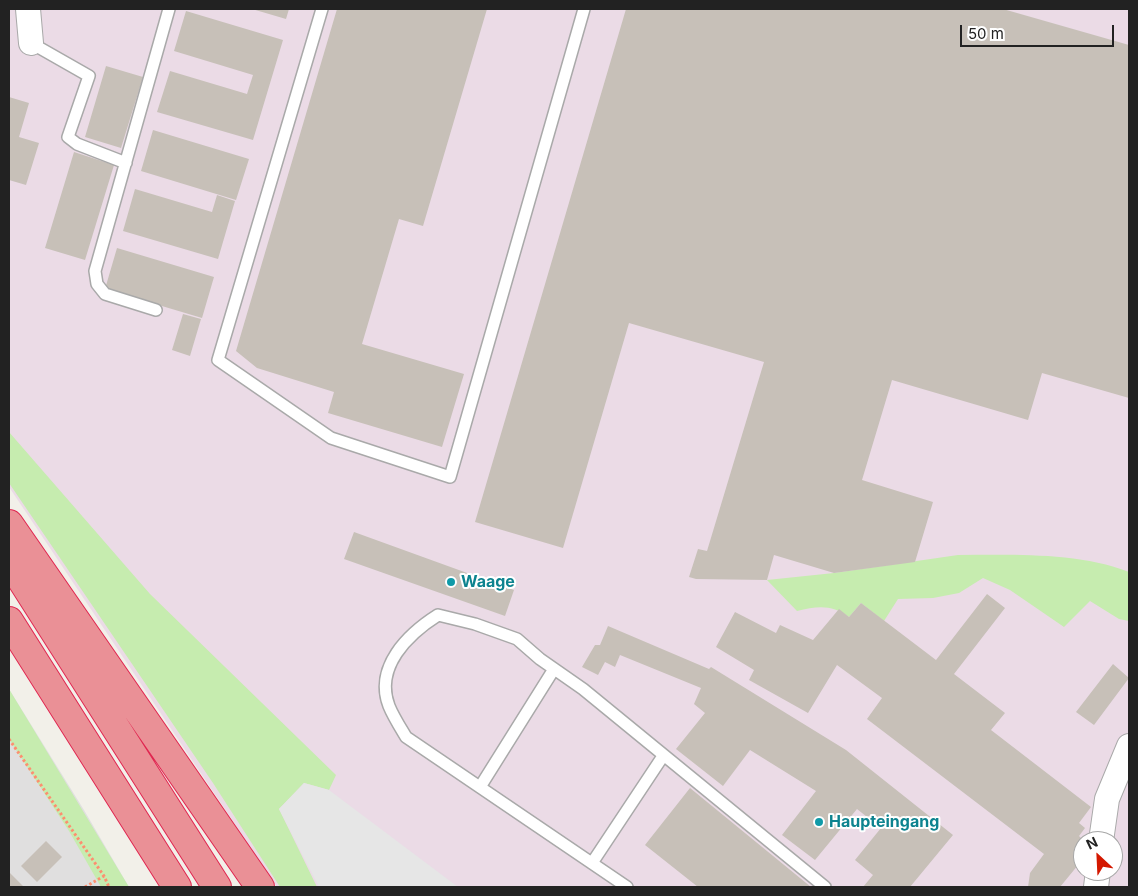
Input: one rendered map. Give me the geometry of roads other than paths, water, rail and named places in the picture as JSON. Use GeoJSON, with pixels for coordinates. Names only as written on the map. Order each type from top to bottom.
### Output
{"type":"FeatureCollection","features":[{"type":"Feature","properties":{"kind":"highway"},"geometry":{"type":"LineString","coordinates":[[9,524],[260,887]]}},
{"type":"Feature","properties":{"kind":"highway"},"geometry":{"type":"LineString","coordinates":[[9,560],[217,887]]}},
{"type":"Feature","properties":{"kind":"highway"},"geometry":{"type":"LineString","coordinates":[[9,621],[177,887]]}},
{"type":"Feature","properties":{"kind":"highway"},"geometry":{"type":"LineString","coordinates":[[114,786],[155,887]]}},
{"type":"Feature","properties":{"kind":"street"},"geometry":{"type":"LineString","coordinates":[[28,9],[31,43]]}},
{"type":"Feature","properties":{"kind":"street"},"geometry":{"type":"LineString","coordinates":[[1102,831],[1107,799],[1129,746]]}},
{"type":"Feature","properties":{"kind":"lane"},"geometry":{"type":"LineString","coordinates":[[156,310],[105,294],[100,290],[95,277],[95,271],[169,9]]}},
{"type":"Feature","properties":{"kind":"lane"},"geometry":{"type":"LineString","coordinates":[[322,9],[218,360],[331,438],[450,477],[584,9]]}},
{"type":"Feature","properties":{"kind":"lane"},"geometry":{"type":"LineString","coordinates":[[31,43],[89,76],[68,137],[77,144],[126,163]]}},
{"type":"Feature","properties":{"kind":"lane"},"geometry":{"type":"LineString","coordinates":[[627,887],[406,737],[388,705],[384,677],[399,650],[417,628],[438,615],[475,624],[517,639],[583,689],[825,887]]}},
{"type":"Feature","properties":{"kind":"lane"},"geometry":{"type":"LineString","coordinates":[[480,787],[554,668]]}},
{"type":"Feature","properties":{"kind":"lane"},"geometry":{"type":"LineString","coordinates":[[592,864],[663,756]]}},
{"type":"Feature","properties":{"kind":"place","name":"Waage"},"geometry":{"type":"Point","coordinates":[451,582]}},
{"type":"Feature","properties":{"kind":"place","name":"Haupteingang"},"geometry":{"type":"Point","coordinates":[819,822]}}]}
